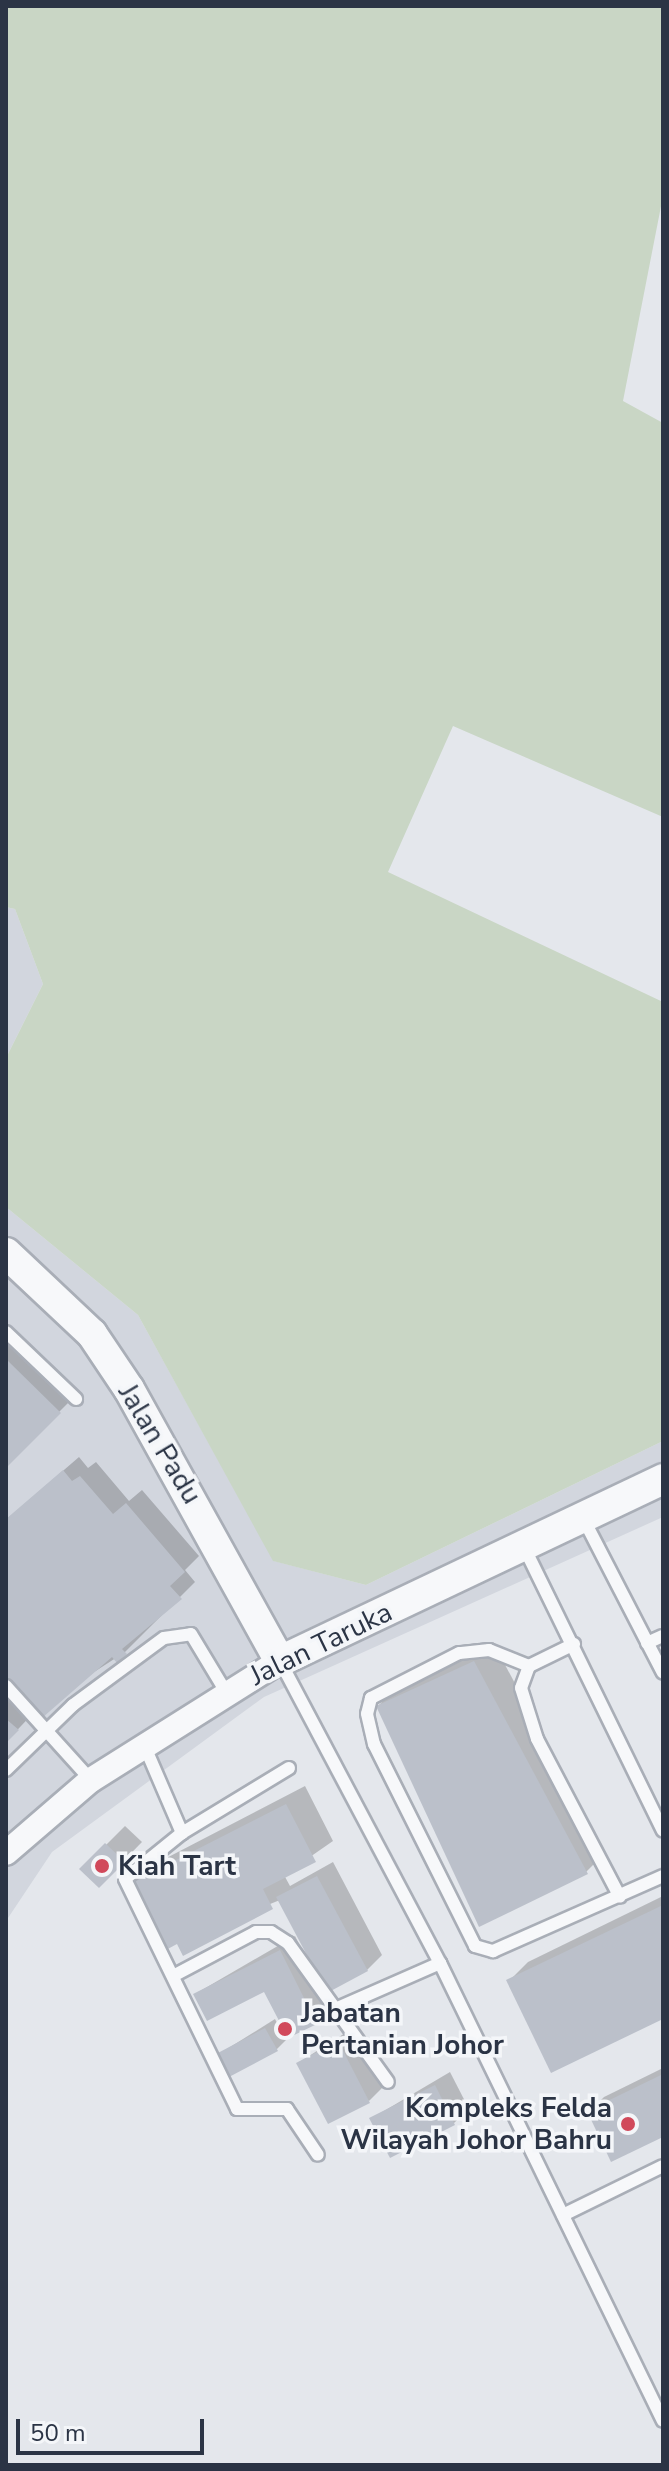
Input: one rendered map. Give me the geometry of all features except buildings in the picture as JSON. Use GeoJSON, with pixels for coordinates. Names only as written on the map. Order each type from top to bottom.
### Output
{"type":"FeatureCollection","features":[{"type":"Feature","properties":{"kind":"street","name":"Jalan Padu"},"geometry":{"type":"LineString","coordinates":[[6,1253],[92,1334],[129,1389],[280,1661]]}},
{"type":"Feature","properties":{"kind":"street","name":"Jalan Taruka"},"geometry":{"type":"LineString","coordinates":[[6,1853],[91,1780],[226,1692],[280,1661],[663,1479]]}},
{"type":"Feature","properties":{"kind":"lane"},"geometry":{"type":"LineString","coordinates":[[6,1332],[76,1399]]}},
{"type":"Feature","properties":{"kind":"lane"},"geometry":{"type":"LineString","coordinates":[[583,1518],[663,1673]]}},
{"type":"Feature","properties":{"kind":"lane"},"geometry":{"type":"LineString","coordinates":[[523,1545],[663,1831]]}},
{"type":"Feature","properties":{"kind":"lane"},"geometry":{"type":"LineString","coordinates":[[6,1770],[48,1729],[137,1654],[178,1633],[191,1634],[226,1692]]}},
{"type":"Feature","properties":{"kind":"lane"},"geometry":{"type":"LineString","coordinates":[[647,1643],[663,1636]]}},
{"type":"Feature","properties":{"kind":"lane"},"geometry":{"type":"LineString","coordinates":[[574,1644],[529,1666],[521,1688],[537,1739],[620,1897]]}},
{"type":"Feature","properties":{"kind":"lane"},"geometry":{"type":"LineString","coordinates":[[529,1666],[489,1650],[459,1653],[371,1698],[374,1744],[482,1953],[620,1897],[663,1876]]}},
{"type":"Feature","properties":{"kind":"lane"},"geometry":{"type":"LineString","coordinates":[[280,1661],[440,1963],[663,2421]]}},
{"type":"Feature","properties":{"kind":"lane"},"geometry":{"type":"LineString","coordinates":[[6,1686],[91,1780]]}},
{"type":"Feature","properties":{"kind":"lane"},"geometry":{"type":"LineString","coordinates":[[145,1747],[182,1833]]}},
{"type":"Feature","properties":{"kind":"lane"},"geometry":{"type":"LineString","coordinates":[[289,1768],[182,1833],[125,1879],[237,2109],[287,2109],[318,2155]]}},
{"type":"Feature","properties":{"kind":"lane"},"geometry":{"type":"LineString","coordinates":[[173,1976],[256,1932],[271,1932],[288,1943],[333,2010],[388,2082]]}},
{"type":"Feature","properties":{"kind":"lane"},"geometry":{"type":"LineString","coordinates":[[333,2010],[440,1963]]}},
{"type":"Feature","properties":{"kind":"lane"},"geometry":{"type":"LineString","coordinates":[[563,2215],[663,2166]]}},
{"type":"Feature","properties":{"kind":"shaded area"},"geometry":{"type":"Polygon","coordinates":[[[6,907],[15,909],[43,984],[6,1058],[6,907]]]}},
{"type":"Feature","properties":{"kind":"shaded area"},"geometry":{"type":"Polygon","coordinates":[[[6,1207],[138,1315],[274,1561],[366,1585],[663,1441],[663,1517],[264,1697],[52,1852],[6,1921],[6,1207]]]}},
{"type":"Feature","properties":{"kind":"green space"},"geometry":{"type":"Polygon","coordinates":[[[6,6],[663,6],[663,196],[623,401],[663,423],[663,817],[453,726],[388,872],[663,1002],[663,1441],[366,1585],[273,1561],[138,1315],[6,1207],[6,1058],[43,984],[15,909],[6,907],[6,6]]]}},
{"type":"Feature","properties":{"kind":"place","name":"Kiah Tart"},"geometry":{"type":"Point","coordinates":[102,1866]}},
{"type":"Feature","properties":{"kind":"place","name":"Jabatan Pertanian Johor"},"geometry":{"type":"Point","coordinates":[285,2029]}},
{"type":"Feature","properties":{"kind":"place","name":"Kompleks Felda Wilayah Johor Bahru"},"geometry":{"type":"Point","coordinates":[628,2124]}}]}
